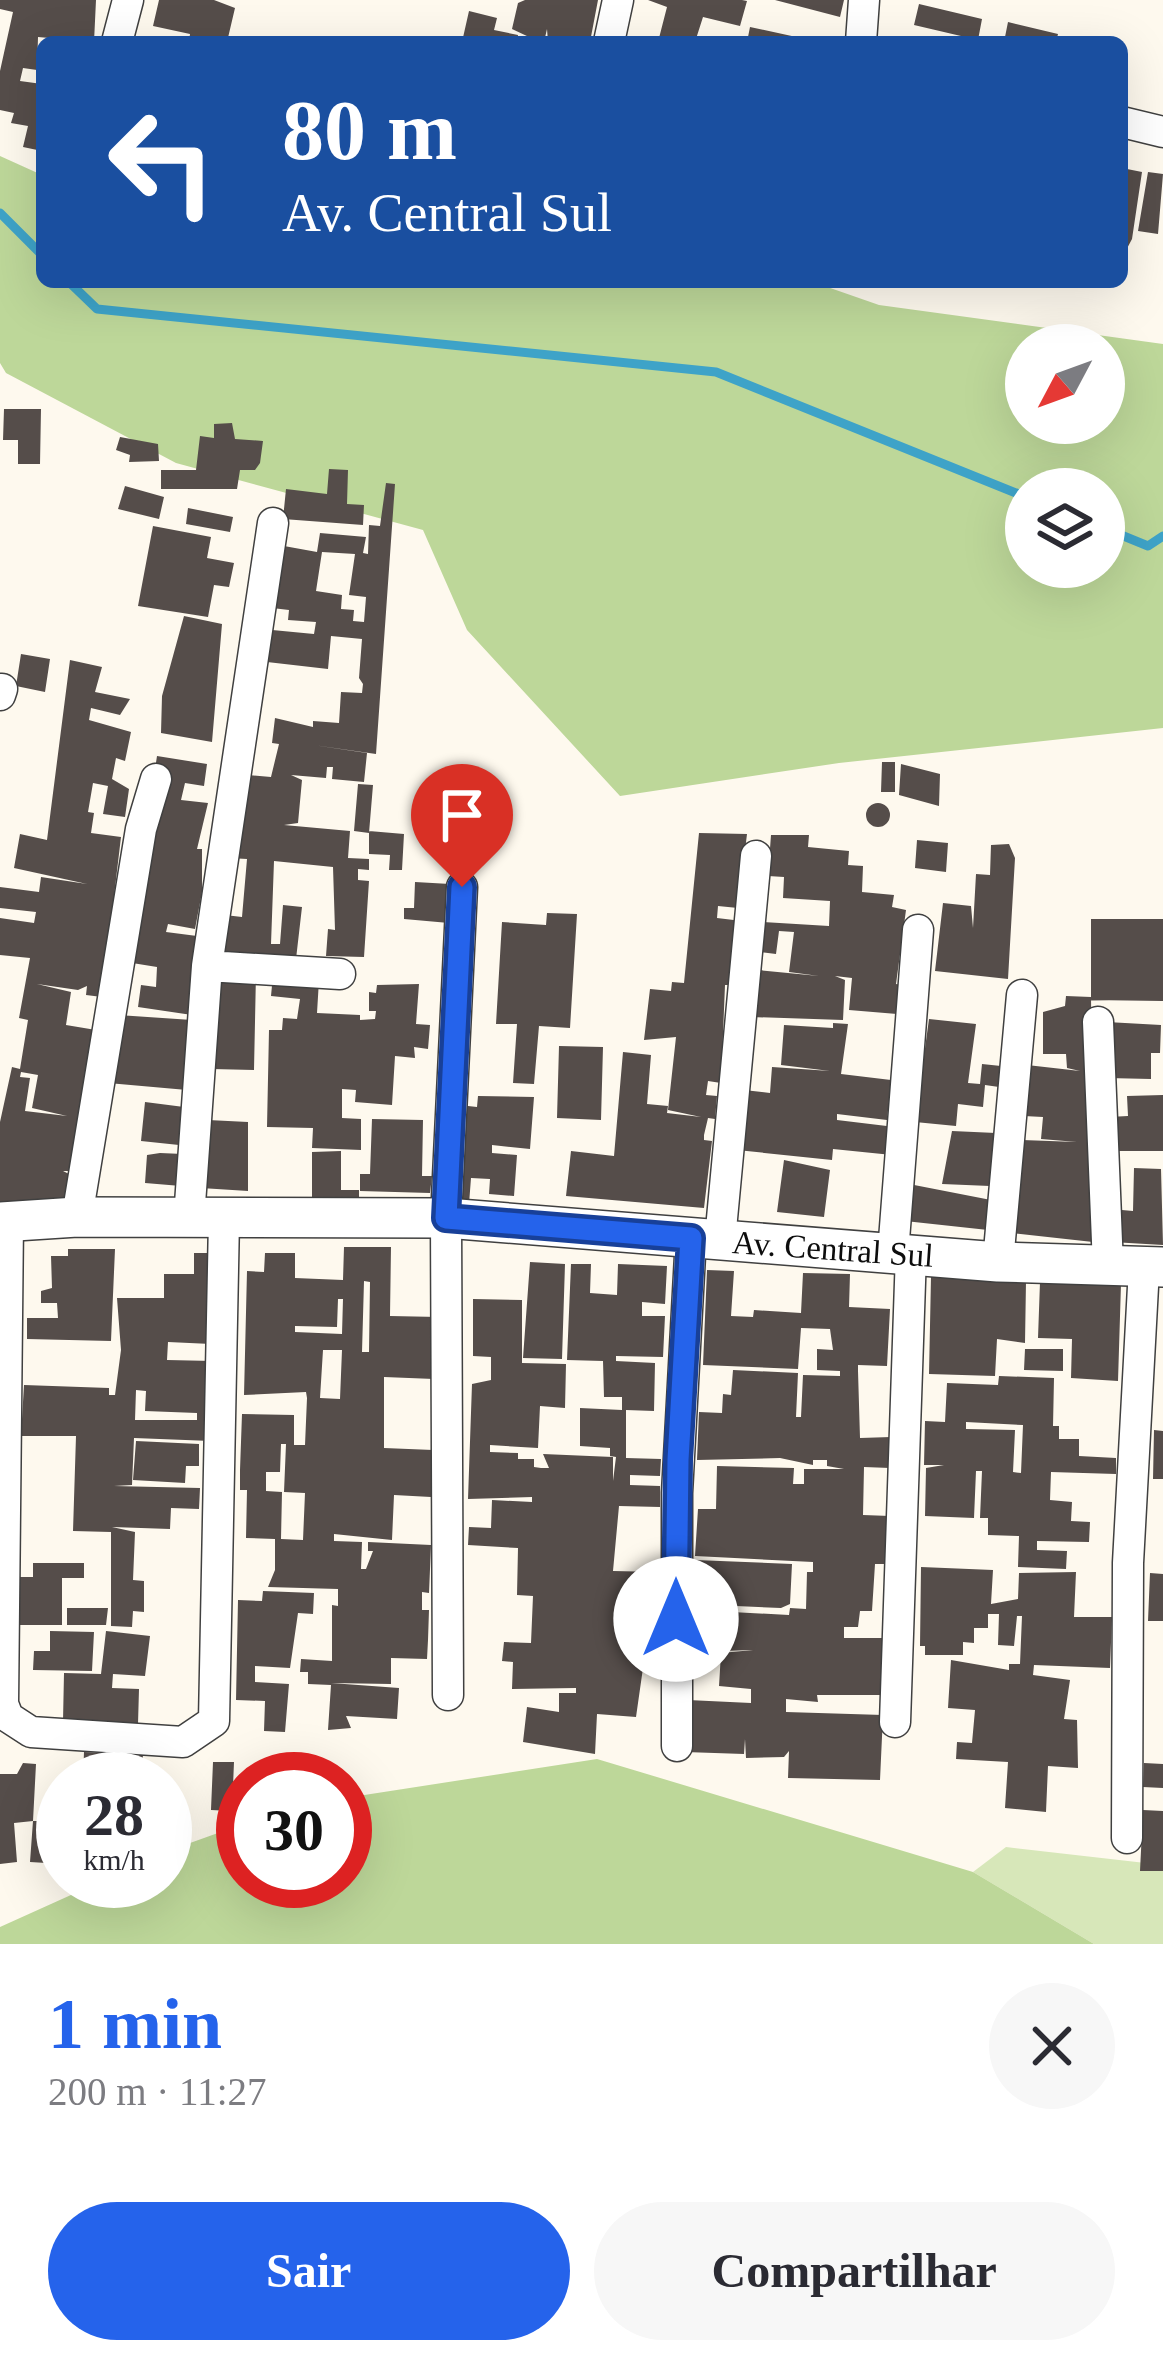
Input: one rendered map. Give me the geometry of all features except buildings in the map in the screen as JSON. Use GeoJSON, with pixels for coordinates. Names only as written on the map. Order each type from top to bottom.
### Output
{"type":"FeatureCollection","features":[{"type":"Feature","properties":{"kind":"street"},"geometry":{"type":"LineString","coordinates":[[119,36],[128,0]]}},
{"type":"Feature","properties":{"kind":"street"},"geometry":{"type":"LineString","coordinates":[[610,36],[618,0]]}},
{"type":"Feature","properties":{"kind":"street"},"geometry":{"type":"LineString","coordinates":[[861,36],[864,0]]}},
{"type":"Feature","properties":{"kind":"street"},"geometry":{"type":"LineString","coordinates":[[1128,123],[1163,132]]}},
{"type":"Feature","properties":{"kind":"street"},"geometry":{"type":"LineString","coordinates":[[4,1221],[3,1704],[8,1717],[32,1732],[183,1742],[214,1721],[207,966],[273,523]]}},
{"type":"Feature","properties":{"kind":"street"},"geometry":{"type":"LineString","coordinates":[[77,1216],[141,829],[156,779]]}},
{"type":"Feature","properties":{"kind":"street"},"geometry":{"type":"LineString","coordinates":[[677,1746],[676,1493],[757,856]]}},
{"type":"Feature","properties":{"kind":"street"},"geometry":{"type":"LineString","coordinates":[[448,1695],[446,1218],[462,887]]}},
{"type":"Feature","properties":{"kind":"street"},"geometry":{"type":"LineString","coordinates":[[895,1721],[902,1253],[918,930]]}},
{"type":"Feature","properties":{"kind":"street"},"geometry":{"type":"LineString","coordinates":[[207,966],[340,974]]}},
{"type":"Feature","properties":{"kind":"street"},"geometry":{"type":"LineString","coordinates":[[998,1262],[1022,995]]}},
{"type":"Feature","properties":{"kind":"street"},"geometry":{"type":"LineString","coordinates":[[1098,1022],[1138,1267],[1128,1563],[1126,1838]]}},
{"type":"Feature","properties":{"kind":"street","name":"Av. Central Sul"},"geometry":{"type":"LineString","coordinates":[[4,1221],[77,1216],[446,1218],[998,1262],[1138,1267]]}},
{"type":"Feature","properties":{"kind":"green space"},"geometry":{"type":"Polygon","coordinates":[[[0,156],[36,172],[36,288],[830,288],[879,305],[1017,324],[1005,324],[1005,444],[1125,444],[1125,339],[1163,344],[1163,728],[839,763],[620,796],[467,630],[423,530],[176,463],[6,373],[0,363],[0,156]]]}},
{"type":"Feature","properties":{"kind":"green space"},"geometry":{"type":"Polygon","coordinates":[[[597,1759],[973,1872],[1094,1944],[0,1944],[0,1927],[42,1908],[192,1908],[192,1842],[216,1834],[216,1908],[372,1908],[372,1794],[597,1759]]]}},
{"type":"Feature","properties":{"kind":"green space"},"geometry":{"type":"Polygon","coordinates":[[[1006,1847],[1163,1865],[1163,1944],[1094,1944],[973,1872],[1006,1847]]]}},
{"type":"Feature","properties":{"kind":"waterway"},"geometry":{"type":"LineString","coordinates":[[0,213],[36,249]]}},
{"type":"Feature","properties":{"kind":"waterway"},"geometry":{"type":"LineString","coordinates":[[75,288],[97,309],[716,372],[1005,489]]}},
{"type":"Feature","properties":{"kind":"waterway"},"geometry":{"type":"LineString","coordinates":[[1125,537],[1148,546],[1163,536]]}},
{"type":"Feature","properties":{"kind":"route"},"geometry":{"type":"LineString","coordinates":[[462,887],[446,1218],[691,1238],[676,1493],[676,1619]]}}]}
